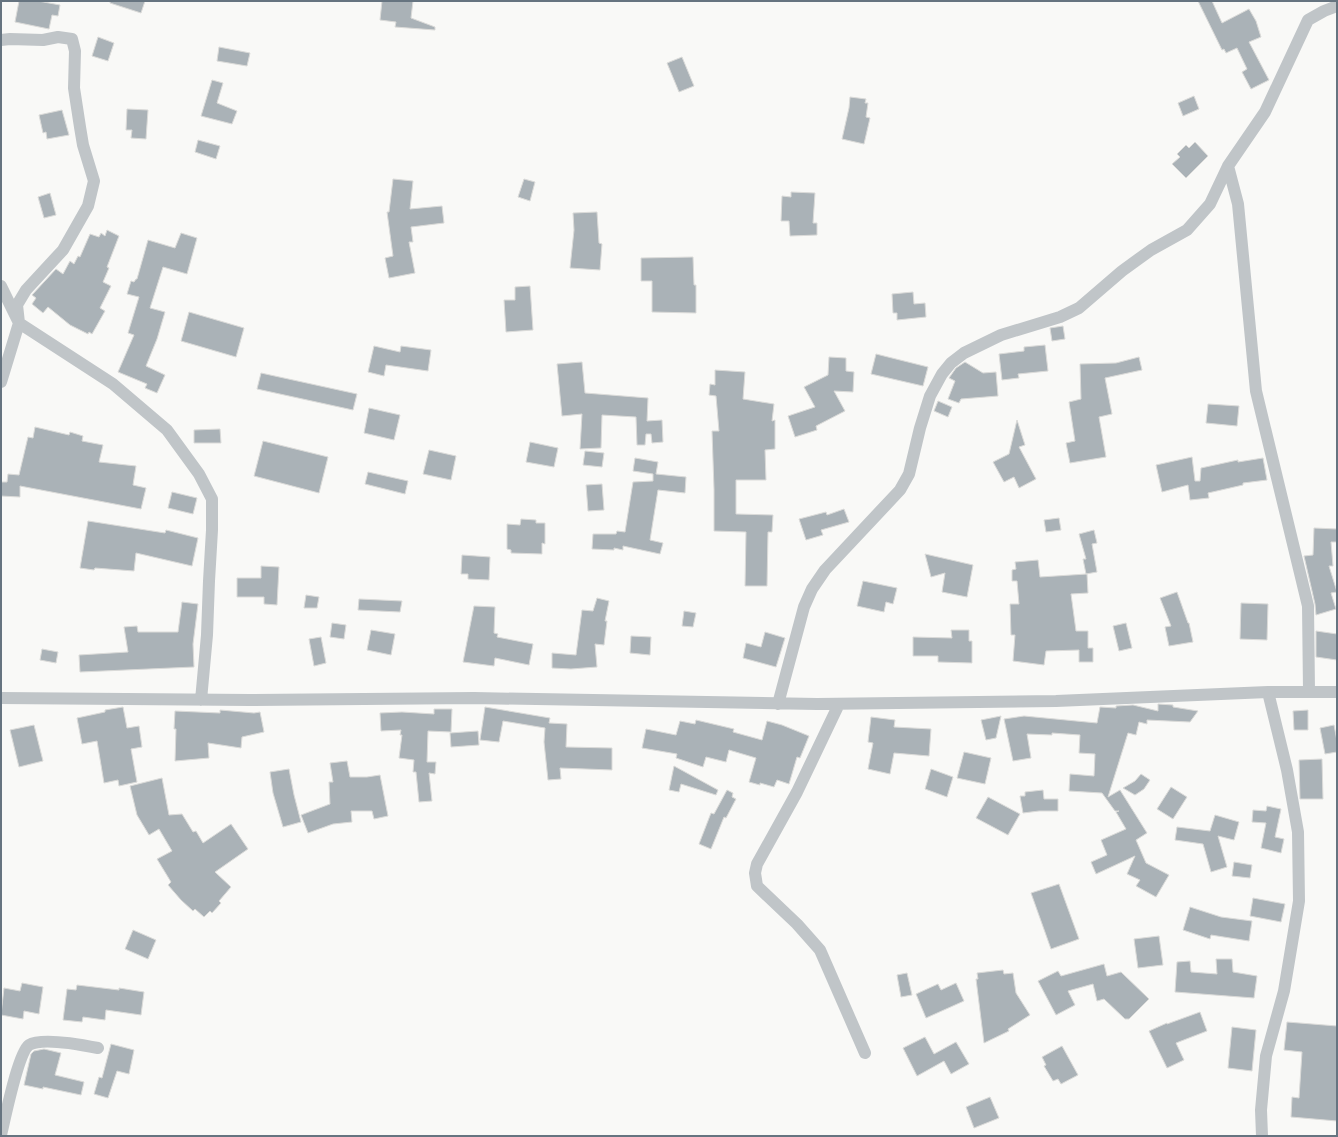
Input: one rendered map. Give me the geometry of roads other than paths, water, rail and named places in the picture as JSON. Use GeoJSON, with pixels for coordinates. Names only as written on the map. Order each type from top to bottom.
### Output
{"type":"FeatureCollection","features":[{"type":"Feature","properties":{"kind":"street"},"geometry":{"type":"LineString","coordinates":[[778,704],[804,607],[812,589],[825,570],[900,490],[909,474],[920,428],[930,396],[942,374],[951,363],[964,353],[1001,335],[1060,317],[1079,308],[1122,271],[1151,250],[1187,230],[1210,204],[1228,166],[1264,112],[1308,20],[1324,10],[1337,6]]}},
{"type":"Feature","properties":{"kind":"street"},"geometry":{"type":"LineString","coordinates":[[1,40],[43,40],[58,37],[72,39],[75,52],[74,88],[83,145],[94,181],[88,206],[63,250],[26,290],[17,305],[19,323],[1,382]]}},
{"type":"Feature","properties":{"kind":"street"},"geometry":{"type":"LineString","coordinates":[[1228,166],[1238,204],[1256,391],[1308,606],[1309,691]]}},
{"type":"Feature","properties":{"kind":"street"},"geometry":{"type":"LineString","coordinates":[[1,286],[19,323],[113,384],[167,430],[199,474],[212,499],[207,635],[201,700]]}},
{"type":"Feature","properties":{"kind":"street"},"geometry":{"type":"LineString","coordinates":[[1,698],[201,700],[474,698],[839,704],[1056,701],[1268,692],[1337,692]]}},
{"type":"Feature","properties":{"kind":"street"},"geometry":{"type":"LineString","coordinates":[[1262,1136],[1261,1110],[1266,1056],[1284,991],[1299,901],[1298,832],[1287,770],[1268,692]]}},
{"type":"Feature","properties":{"kind":"street"},"geometry":{"type":"LineString","coordinates":[[839,704],[797,792],[757,864],[755,873],[757,886],[797,924],[820,950],[865,1053]]}},
{"type":"Feature","properties":{"kind":"street"},"geometry":{"type":"LineString","coordinates":[[1,1135],[23,1052],[28,1046],[36,1043],[58,1042],[98,1048]]}}]}
